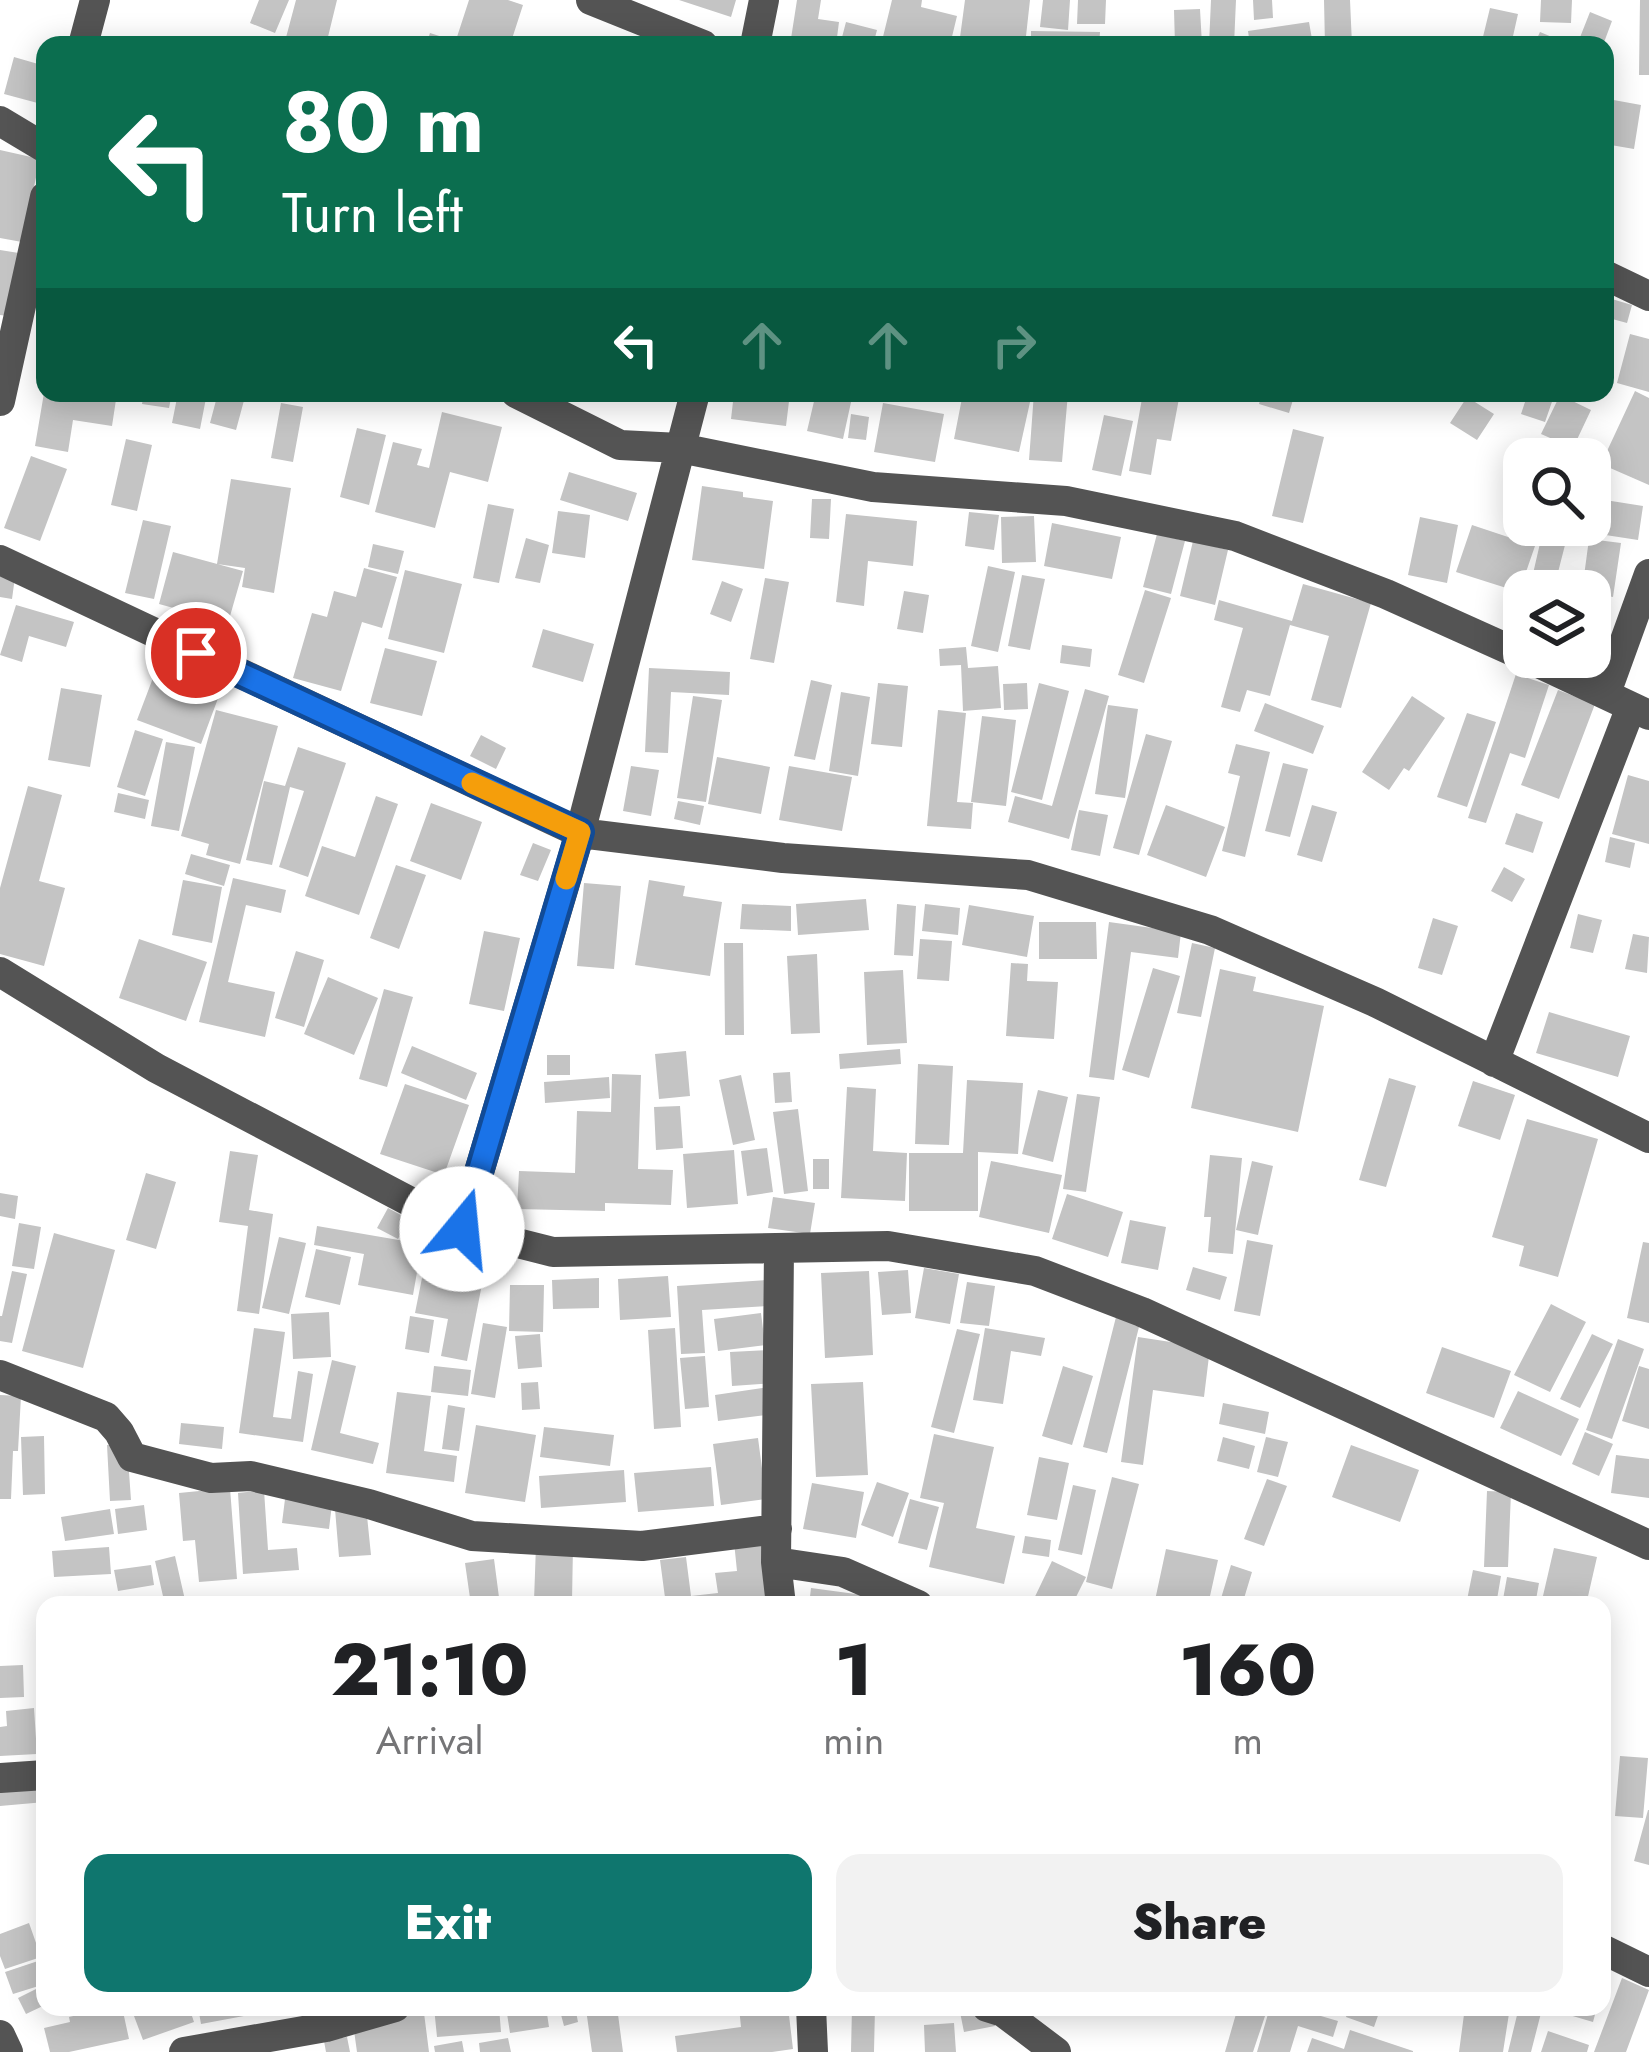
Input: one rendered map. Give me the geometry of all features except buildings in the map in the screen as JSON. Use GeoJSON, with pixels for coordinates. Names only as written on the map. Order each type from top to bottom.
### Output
{"type":"FeatureCollection","features":[{"type":"Feature","properties":{"kind":"street"},"geometry":{"type":"LineString","coordinates":[[85,36],[95,0]]}},
{"type":"Feature","properties":{"kind":"street"},"geometry":{"type":"LineString","coordinates":[[591,0],[681,36]]}},
{"type":"Feature","properties":{"kind":"street"},"geometry":{"type":"LineString","coordinates":[[757,36],[764,0]]}},
{"type":"Feature","properties":{"kind":"street"},"geometry":{"type":"LineString","coordinates":[[0,121],[36,143]]}},
{"type":"Feature","properties":{"kind":"street"},"geometry":{"type":"LineString","coordinates":[[0,401],[36,238]]}},
{"type":"Feature","properties":{"kind":"street"},"geometry":{"type":"LineString","coordinates":[[1614,279],[1649,296]]}},
{"type":"Feature","properties":{"kind":"street"},"geometry":{"type":"LineString","coordinates":[[534,402],[620,445],[680,448],[873,487],[1066,501],[1235,536],[1386,594],[1503,647]]}},
{"type":"Feature","properties":{"kind":"street"},"geometry":{"type":"LineString","coordinates":[[462,1229],[580,832],[693,402]]}},
{"type":"Feature","properties":{"kind":"street"},"geometry":{"type":"LineString","coordinates":[[0,560],[580,832],[783,859],[1028,875],[1210,930],[1376,1002],[1649,1138]]}},
{"type":"Feature","properties":{"kind":"street"},"geometry":{"type":"LineString","coordinates":[[1494,1062],[1629,705],[1649,574]]}},
{"type":"Feature","properties":{"kind":"street"},"geometry":{"type":"LineString","coordinates":[[1570,678],[1629,705]]}},
{"type":"Feature","properties":{"kind":"street"},"geometry":{"type":"LineString","coordinates":[[0,972],[156,1068],[462,1229],[553,1252],[888,1246],[1035,1271],[1142,1312],[1649,1546]]}},
{"type":"Feature","properties":{"kind":"street"},"geometry":{"type":"LineString","coordinates":[[779,1248],[776,1562],[780,1596]]}},
{"type":"Feature","properties":{"kind":"street"},"geometry":{"type":"LineString","coordinates":[[0,1376],[106,1417],[132,1457],[211,1478],[251,1476],[369,1504],[472,1536],[642,1546],[777,1529]]}},
{"type":"Feature","properties":{"kind":"street"},"geometry":{"type":"LineString","coordinates":[[776,1562],[843,1572],[898,1596]]}},
{"type":"Feature","properties":{"kind":"street"},"geometry":{"type":"LineString","coordinates":[[0,1778],[36,1776]]}},
{"type":"Feature","properties":{"kind":"street"},"geometry":{"type":"LineString","coordinates":[[1611,1953],[1649,1972]]}},
{"type":"Feature","properties":{"kind":"street"},"geometry":{"type":"LineString","coordinates":[[811,2016],[813,2052]]}},
{"type":"Feature","properties":{"kind":"street"},"geometry":{"type":"LineString","coordinates":[[1008,2016],[1056,2052]]}},
{"type":"Feature","properties":{"kind":"street"},"geometry":{"type":"LineString","coordinates":[[184,2052],[325,2017]]}},
{"type":"Feature","properties":{"kind":"street"},"geometry":{"type":"LineString","coordinates":[[0,2036],[8,2052]]}},
{"type":"Feature","properties":{"kind":"slow traffic"},"geometry":{"type":"LineString","coordinates":[[472,783],[580,832],[566,879]]}},
{"type":"Feature","properties":{"kind":"route"},"geometry":{"type":"LineString","coordinates":[[196,653],[580,832],[462,1229]]}}]}
